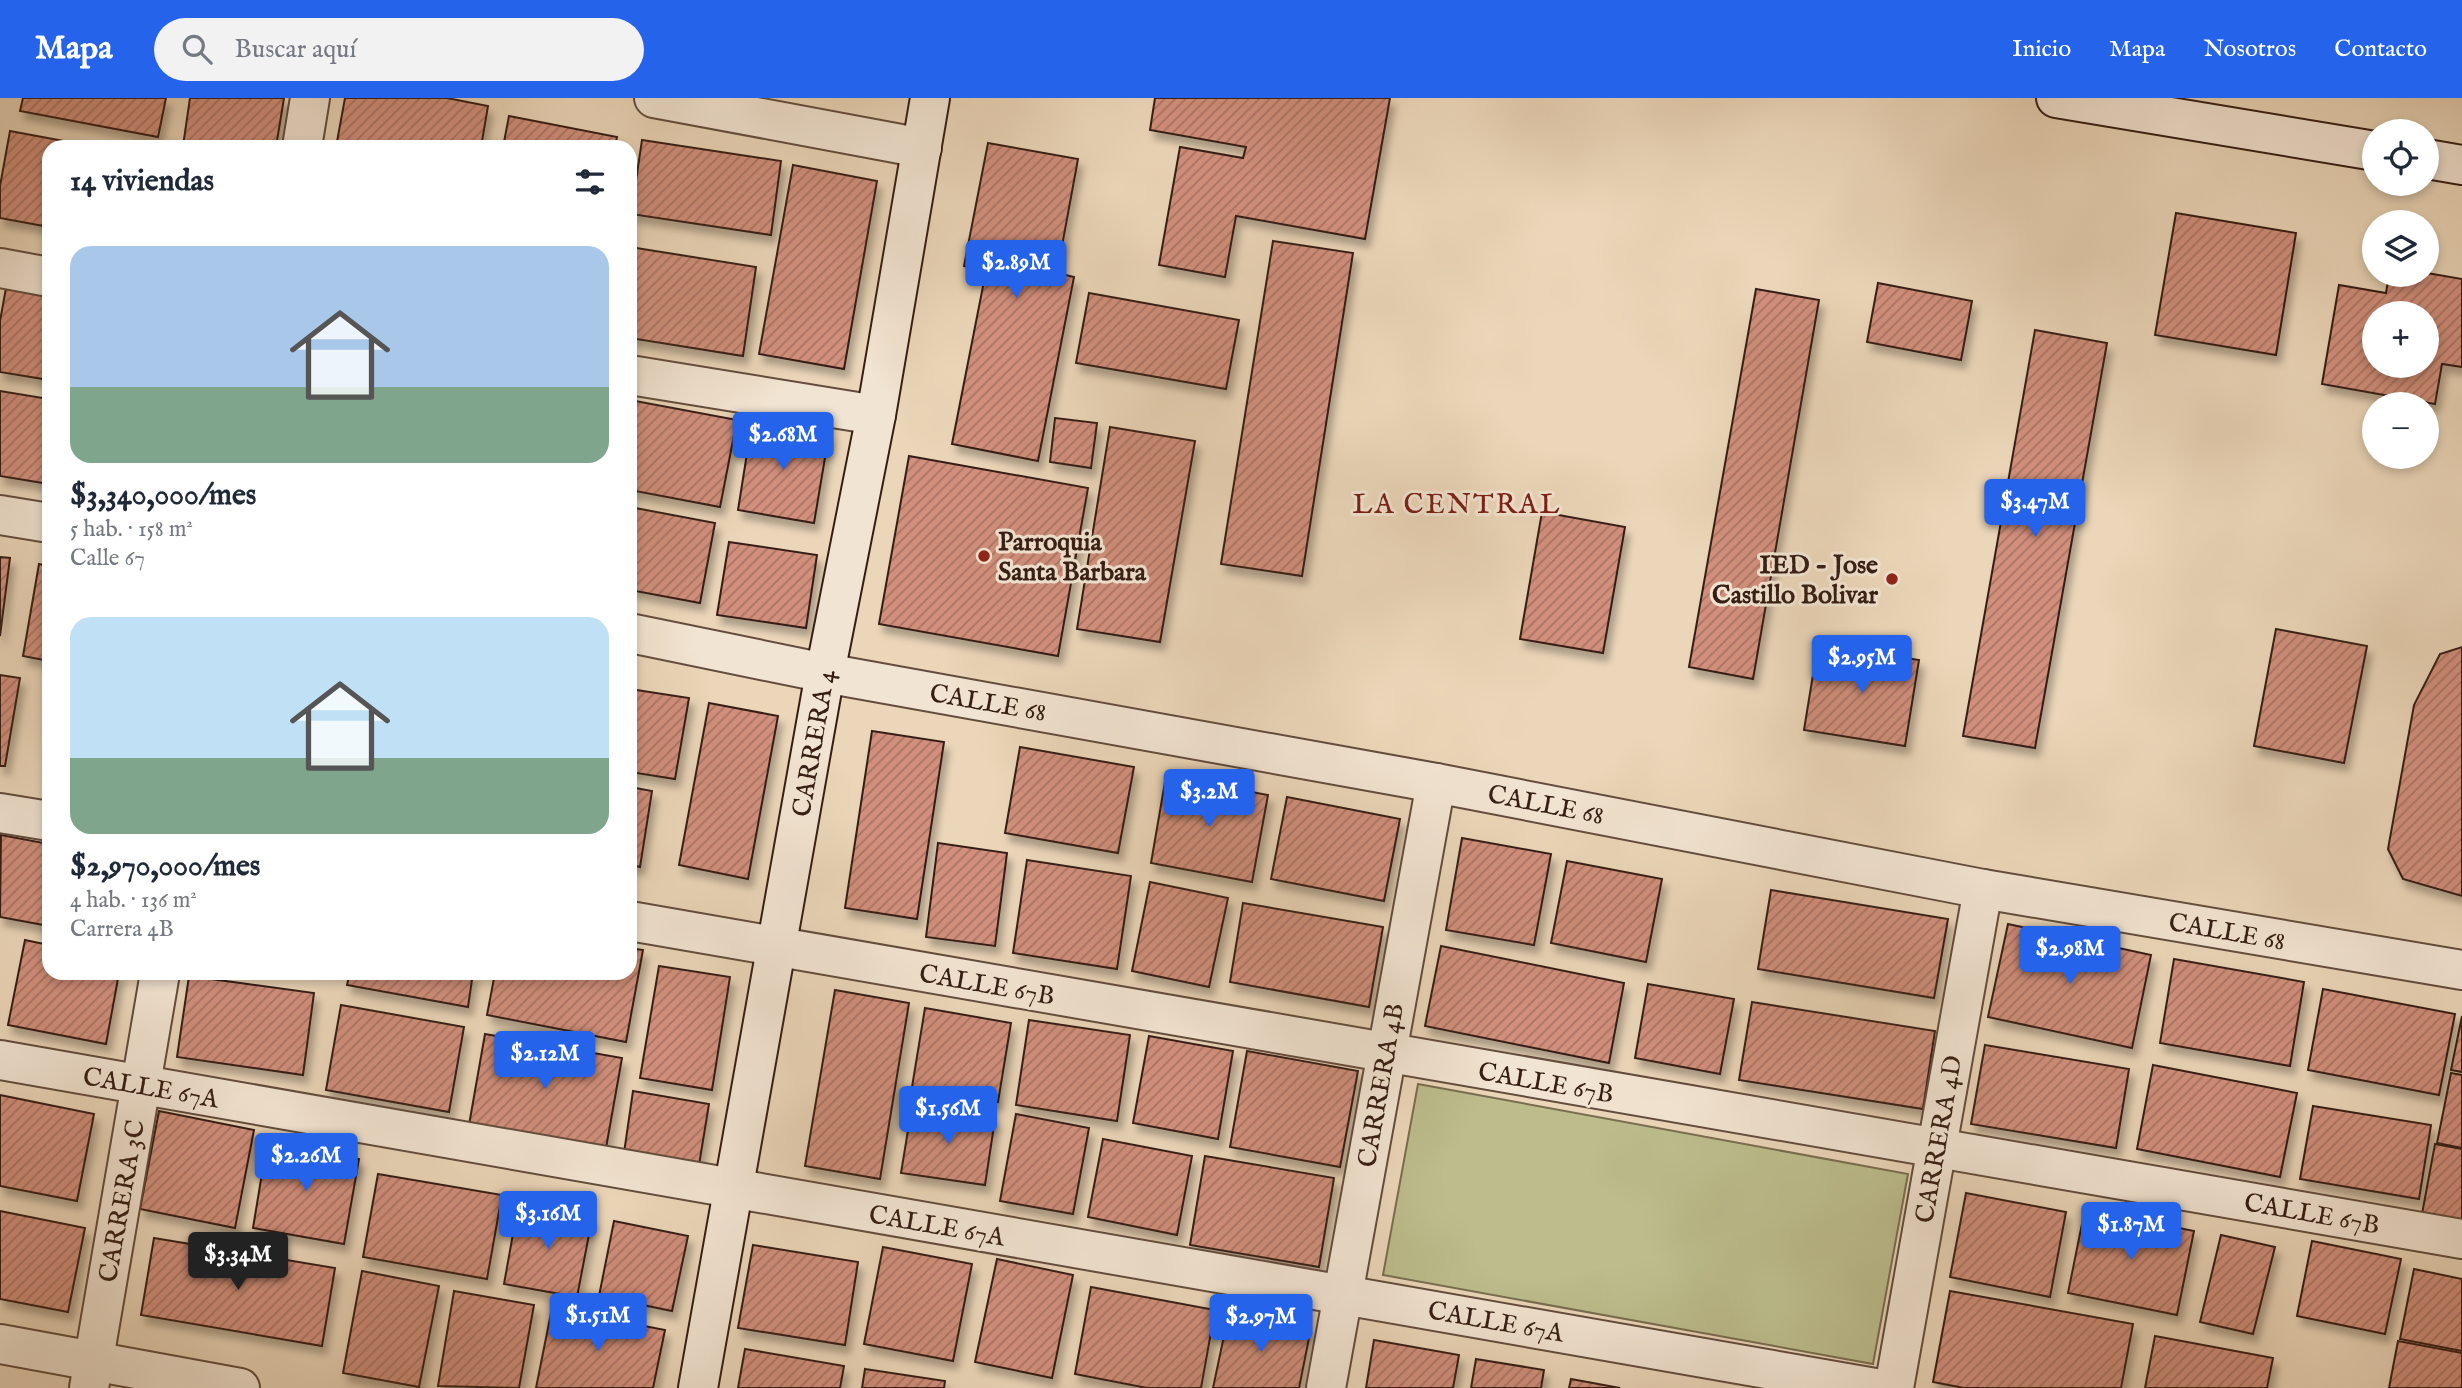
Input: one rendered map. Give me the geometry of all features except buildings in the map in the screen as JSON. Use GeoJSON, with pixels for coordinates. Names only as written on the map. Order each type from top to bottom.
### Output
{"type":"FeatureCollection","features":[{"type":"Feature","properties":{"kind":"street"},"geometry":{"type":"LineString","coordinates":[[303,140],[310,98]]}},
{"type":"Feature","properties":{"kind":"street"},"geometry":{"type":"LineString","coordinates":[[654,98],[922,148]]}},
{"type":"Feature","properties":{"kind":"street","name":"CARRERA 4"},"geometry":{"type":"LineString","coordinates":[[698,1388],[825,673],[876,415],[930,98]]}},
{"type":"Feature","properties":{"kind":"street"},"geometry":{"type":"LineString","coordinates":[[2072,99],[2362,149]]}},
{"type":"Feature","properties":{"kind":"street"},"geometry":{"type":"LineString","coordinates":[[2439,161],[2462,165]]}},
{"type":"Feature","properties":{"kind":"street"},"geometry":{"type":"LineString","coordinates":[[0,268],[42,276]]}},
{"type":"Feature","properties":{"kind":"street"},"geometry":{"type":"LineString","coordinates":[[637,376],[876,415]]}},
{"type":"Feature","properties":{"kind":"street"},"geometry":{"type":"LineString","coordinates":[[0,515],[42,522]]}},
{"type":"Feature","properties":{"kind":"street","name":"CALLE 68"},"geometry":{"type":"LineString","coordinates":[[637,634],[825,673],[1436,783],[1983,889],[2462,970]]}},
{"type":"Feature","properties":{"kind":"street","name":"CARRERA 4B"},"geometry":{"type":"LineString","coordinates":[[1326,1388],[1436,783]]}},
{"type":"Feature","properties":{"kind":"street"},"geometry":{"type":"LineString","coordinates":[[0,813],[42,820]]}},
{"type":"Feature","properties":{"kind":"street","name":"CARRERA 4D"},"geometry":{"type":"LineString","coordinates":[[1894,1388],[1983,889]]}},
{"type":"Feature","properties":{"kind":"street","name":"CALLE 67B"},"geometry":{"type":"LineString","coordinates":[[637,922],[2462,1239]]}},
{"type":"Feature","properties":{"kind":"street","name":"CARRERA 3C"},"geometry":{"type":"LineString","coordinates":[[92,1375],[159,980]]}},
{"type":"Feature","properties":{"kind":"street","name":"CALLE 67A"},"geometry":{"type":"LineString","coordinates":[[0,1060],[735,1191],[1875,1388]]}},
{"type":"Feature","properties":{"kind":"street"},"geometry":{"type":"LineString","coordinates":[[0,1344],[92,1375],[240,1388]]}},
{"type":"Feature","properties":{"kind":"green space"},"geometry":{"type":"Polygon","coordinates":[[[1418,1084],[1908,1174],[1873,1364],[1383,1275],[1418,1084]]]}},
{"type":"Feature","properties":{"kind":"place","name":"Parroquia Santa Barbara"},"geometry":{"type":"Point","coordinates":[984,556]}},
{"type":"Feature","properties":{"kind":"place","name":"IED - Jose Castillo Bolivar"},"geometry":{"type":"Point","coordinates":[1892,579]}},
{"type":"Feature","properties":{"kind":"district","name":"LA CENTRAL"},"geometry":{"type":"Point","coordinates":[1457,503]}}]}
